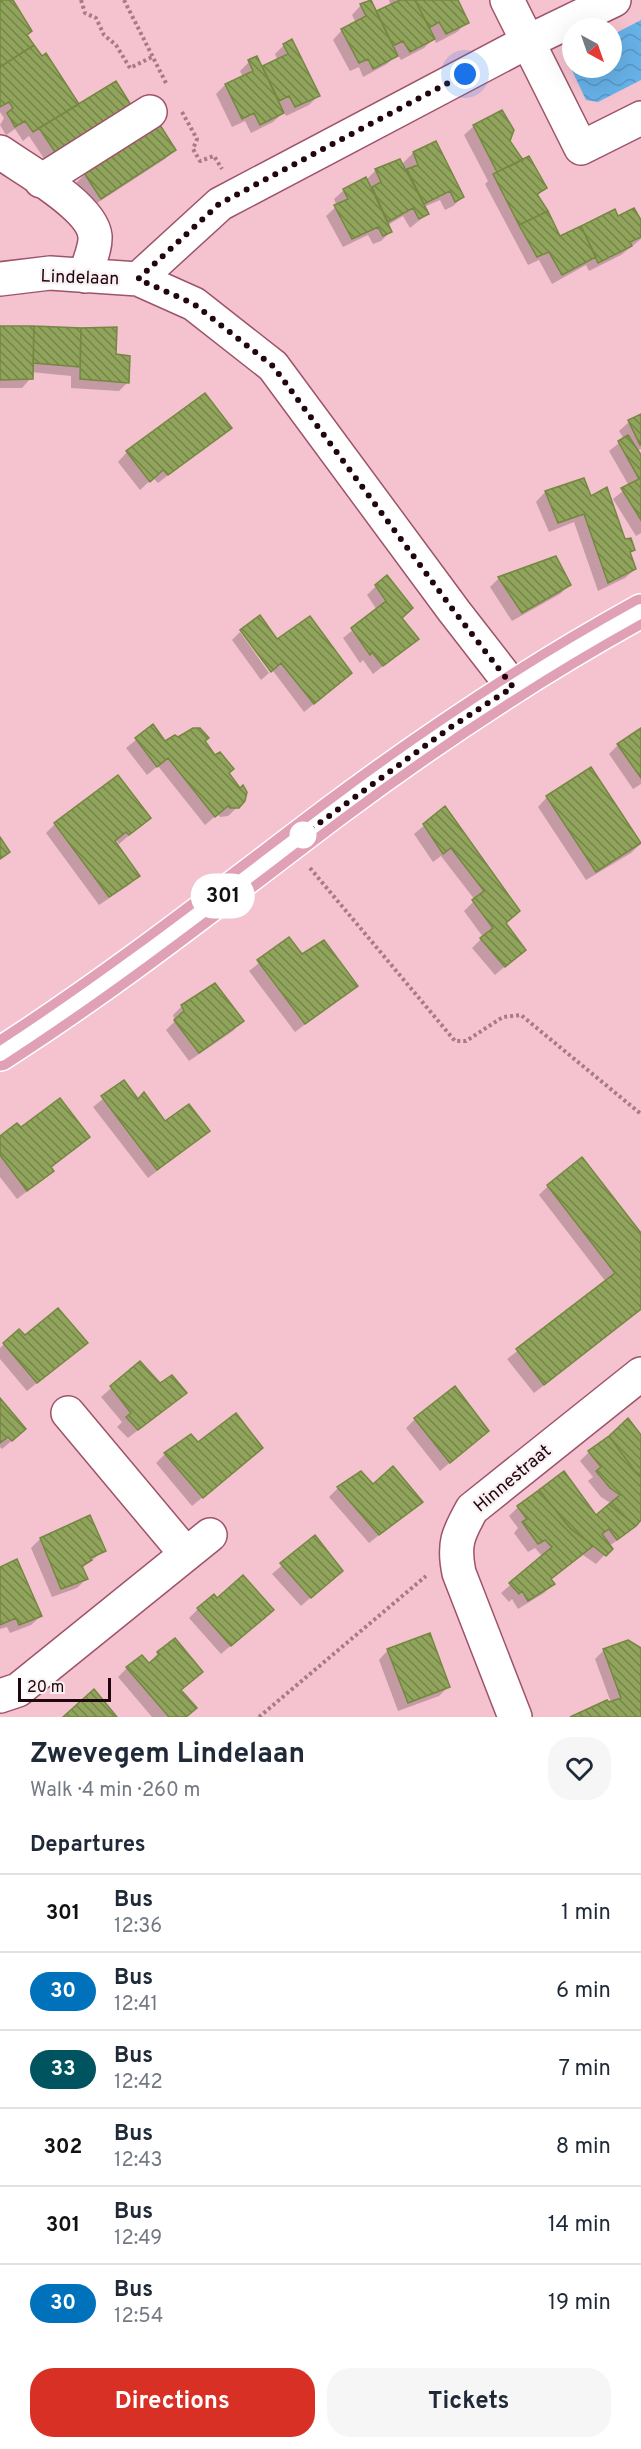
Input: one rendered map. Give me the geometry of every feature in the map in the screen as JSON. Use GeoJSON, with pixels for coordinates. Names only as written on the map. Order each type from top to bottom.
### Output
{"type":"FeatureCollection","features":[{"type":"Feature","properties":{"kind":"main road"},"geometry":{"type":"LineString","coordinates":[[0,1054],[102,985],[451,727],[513,687],[641,611]]}},
{"type":"Feature","properties":{"kind":"street"},"geometry":{"type":"LineString","coordinates":[[507,0],[581,148],[641,118]]}},
{"type":"Feature","properties":{"kind":"street"},"geometry":{"type":"LineString","coordinates":[[138,279],[219,204],[527,42],[614,0]]}},
{"type":"Feature","properties":{"kind":"street"},"geometry":{"type":"LineString","coordinates":[[41,180],[150,112]]}},
{"type":"Feature","properties":{"kind":"street"},"geometry":{"type":"LineString","coordinates":[[0,152],[78,206],[92,222],[95,238],[85,276]]}},
{"type":"Feature","properties":{"kind":"street","name":"Lindelaan"},"geometry":{"type":"LineString","coordinates":[[0,279],[50,273],[138,279],[194,304],[273,366],[447,603],[513,687]]}},
{"type":"Feature","properties":{"kind":"street","name":"Hinnestraat"},"geometry":{"type":"LineString","coordinates":[[455,1553],[458,1535],[472,1509],[641,1374]]}},
{"type":"Feature","properties":{"kind":"street"},"geometry":{"type":"LineString","coordinates":[[0,1696],[18,1690],[198,1545],[68,1413]]}},
{"type":"Feature","properties":{"kind":"street"},"geometry":{"type":"LineString","coordinates":[[455,1553],[459,1573],[515,1717]]}},
{"type":"Feature","properties":{"kind":"path"},"geometry":{"type":"LineString","coordinates":[[81,0],[85,14],[96,18],[104,35],[116,45],[130,68],[152,57]]}},
{"type":"Feature","properties":{"kind":"path"},"geometry":{"type":"LineString","coordinates":[[290,845],[455,1041],[466,1041],[503,1017],[521,1015],[641,1114]]}},
{"type":"Feature","properties":{"kind":"path"},"geometry":{"type":"LineString","coordinates":[[259,1717],[455,1553]]}},
{"type":"Feature","properties":{"kind":"water"},"geometry":{"type":"Polygon","coordinates":[[[641,20],[641,80],[598,102],[586,100],[576,78],[622,78],[622,30],[641,20]]]}},
{"type":"Feature","properties":{"kind":"building"},"geometry":{"type":"Polygon","coordinates":[[[0,0],[13,0],[32,31],[27,35],[34,45],[0,67],[0,0]]]}},
{"type":"Feature","properties":{"kind":"building"},"geometry":{"type":"Polygon","coordinates":[[[371,0],[398,56],[373,69],[368,59],[359,63],[341,29],[366,16],[360,4],[371,0]]]}},
{"type":"Feature","properties":{"kind":"building"},"geometry":{"type":"Polygon","coordinates":[[[400,0],[415,0],[435,39],[410,52],[403,41],[393,46],[376,11],[400,0]]]}},
{"type":"Feature","properties":{"kind":"building"},"geometry":{"type":"Polygon","coordinates":[[[415,0],[458,0],[469,23],[446,34],[439,22],[429,28],[415,0]]]}},
{"type":"Feature","properties":{"kind":"building"},"geometry":{"type":"Polygon","coordinates":[[[292,39],[320,96],[295,107],[289,96],[279,101],[262,66],[288,54],[283,44],[292,39]]]}},
{"type":"Feature","properties":{"kind":"building"},"geometry":{"type":"Polygon","coordinates":[[[34,45],[42,56],[46,53],[79,104],[33,132],[25,121],[15,127],[7,113],[13,108],[9,102],[0,107],[0,67],[34,45]]]}},
{"type":"Feature","properties":{"kind":"building"},"geometry":{"type":"Polygon","coordinates":[[[257,56],[284,113],[260,125],[254,113],[242,119],[225,84],[253,71],[248,60],[257,56]]]}},
{"type":"Feature","properties":{"kind":"building"},"geometry":{"type":"Polygon","coordinates":[[[116,81],[131,105],[55,152],[39,128],[116,81]]]}},
{"type":"Feature","properties":{"kind":"building"},"geometry":{"type":"Polygon","coordinates":[[[502,110],[514,130],[510,141],[523,160],[497,172],[473,125],[502,110]]]}},
{"type":"Feature","properties":{"kind":"building"},"geometry":{"type":"Polygon","coordinates":[[[160,125],[176,150],[101,199],[84,173],[160,125]]]}},
{"type":"Feature","properties":{"kind":"building"},"geometry":{"type":"Polygon","coordinates":[[[436,141],[464,197],[455,202],[450,191],[424,204],[407,169],[418,165],[413,152],[436,141]]]}},
{"type":"Feature","properties":{"kind":"building"},"geometry":{"type":"Polygon","coordinates":[[[529,156],[547,188],[537,194],[548,211],[519,225],[493,174],[529,156]]]}},
{"type":"Feature","properties":{"kind":"building"},"geometry":{"type":"Polygon","coordinates":[[[400,159],[429,214],[419,219],[413,208],[388,222],[372,187],[381,182],[375,169],[400,159]]]}},
{"type":"Feature","properties":{"kind":"building"},"geometry":{"type":"Polygon","coordinates":[[[366,177],[392,232],[383,236],[378,227],[352,239],[334,205],[348,199],[343,189],[366,177]]]}},
{"type":"Feature","properties":{"kind":"building"},"geometry":{"type":"Polygon","coordinates":[[[634,208],[641,220],[641,237],[630,242],[632,246],[598,263],[581,226],[615,209],[618,216],[634,208]]]}},
{"type":"Feature","properties":{"kind":"building"},"geometry":{"type":"Polygon","coordinates":[[[548,211],[560,236],[581,226],[596,257],[562,275],[549,252],[537,257],[519,225],[548,211]]]}},
{"type":"Feature","properties":{"kind":"building"},"geometry":{"type":"Polygon","coordinates":[[[0,326],[34,326],[33,379],[0,380],[0,326]]]}},
{"type":"Feature","properties":{"kind":"building"},"geometry":{"type":"Polygon","coordinates":[[[34,326],[81,328],[80,367],[33,363],[34,326]]]}},
{"type":"Feature","properties":{"kind":"building"},"geometry":{"type":"Polygon","coordinates":[[[117,327],[116,354],[130,356],[129,383],[80,379],[81,328],[117,327]]]}},
{"type":"Feature","properties":{"kind":"building"},"geometry":{"type":"Polygon","coordinates":[[[205,393],[232,428],[168,475],[163,470],[150,482],[126,451],[205,393]]]}},
{"type":"Feature","properties":{"kind":"building"},"geometry":{"type":"Polygon","coordinates":[[[641,414],[641,445],[640,445],[628,420],[641,414]]]}},
{"type":"Feature","properties":{"kind":"building"},"geometry":{"type":"Polygon","coordinates":[[[628,435],[641,455],[641,520],[621,488],[639,479],[618,441],[628,435]]]}},
{"type":"Feature","properties":{"kind":"building"},"geometry":{"type":"Polygon","coordinates":[[[584,478],[591,496],[607,487],[625,539],[631,538],[635,550],[630,552],[636,569],[608,583],[584,514],[558,523],[545,491],[584,478]]]}},
{"type":"Feature","properties":{"kind":"building"},"geometry":{"type":"Polygon","coordinates":[[[556,556],[571,585],[522,613],[498,577],[556,556]]]}},
{"type":"Feature","properties":{"kind":"building"},"geometry":{"type":"Polygon","coordinates":[[[387,575],[413,608],[402,618],[419,639],[383,666],[372,652],[370,655],[351,628],[386,601],[375,585],[387,575]]]}},
{"type":"Feature","properties":{"kind":"building"},"geometry":{"type":"Polygon","coordinates":[[[260,615],[277,639],[310,616],[352,673],[314,704],[281,663],[271,672],[240,630],[260,615]]]}},
{"type":"Feature","properties":{"kind":"building"},"geometry":{"type":"Polygon","coordinates":[[[153,724],[165,741],[175,735],[178,737],[193,728],[200,728],[209,738],[205,741],[215,755],[220,752],[234,769],[229,773],[240,788],[243,785],[247,792],[245,801],[239,808],[228,806],[215,817],[168,758],[157,767],[135,738],[153,724]]]}},
{"type":"Feature","properties":{"kind":"building"},"geometry":{"type":"Polygon","coordinates":[[[641,728],[641,778],[617,744],[641,728]]]}},
{"type":"Feature","properties":{"kind":"building"},"geometry":{"type":"Polygon","coordinates":[[[591,767],[641,843],[596,872],[546,796],[591,767]]]}},
{"type":"Feature","properties":{"kind":"building"},"geometry":{"type":"Polygon","coordinates":[[[118,775],[151,818],[129,835],[126,832],[115,841],[140,876],[109,897],[54,823],[118,775]]]}},
{"type":"Feature","properties":{"kind":"building"},"geometry":{"type":"Polygon","coordinates":[[[445,806],[520,911],[506,923],[526,950],[505,967],[480,938],[493,928],[472,900],[484,891],[451,848],[443,854],[423,824],[445,806]]]}},
{"type":"Feature","properties":{"kind":"building"},"geometry":{"type":"Polygon","coordinates":[[[0,837],[10,852],[0,859],[0,837]]]}},
{"type":"Feature","properties":{"kind":"building"},"geometry":{"type":"Polygon","coordinates":[[[289,937],[302,954],[324,940],[358,986],[305,1024],[257,960],[289,937]]]}},
{"type":"Feature","properties":{"kind":"building"},"geometry":{"type":"Polygon","coordinates":[[[215,983],[244,1021],[199,1053],[174,1020],[184,1011],[181,1005],[215,983]]]}},
{"type":"Feature","properties":{"kind":"building"},"geometry":{"type":"Polygon","coordinates":[[[124,1080],[138,1099],[144,1092],[165,1121],[189,1104],[210,1131],[157,1170],[101,1096],[124,1080]]]}},
{"type":"Feature","properties":{"kind":"building"},"geometry":{"type":"Polygon","coordinates":[[[60,1098],[90,1137],[51,1167],[54,1171],[27,1191],[0,1155],[0,1136],[17,1123],[21,1127],[60,1098]]]}},
{"type":"Feature","properties":{"kind":"building"},"geometry":{"type":"Polygon","coordinates":[[[582,1157],[641,1233],[641,1309],[544,1385],[516,1349],[615,1273],[547,1185],[582,1157]]]}},
{"type":"Feature","properties":{"kind":"building"},"geometry":{"type":"Polygon","coordinates":[[[58,1308],[88,1343],[37,1383],[3,1343],[19,1329],[25,1335],[58,1308]]]}},
{"type":"Feature","properties":{"kind":"building"},"geometry":{"type":"Polygon","coordinates":[[[140,1361],[160,1383],[172,1375],[187,1393],[138,1430],[126,1417],[131,1413],[110,1386],[140,1361]]]}},
{"type":"Feature","properties":{"kind":"building"},"geometry":{"type":"Polygon","coordinates":[[[455,1386],[489,1431],[450,1463],[414,1418],[455,1386]]]}},
{"type":"Feature","properties":{"kind":"building"},"geometry":{"type":"Polygon","coordinates":[[[0,1398],[26,1429],[12,1441],[8,1437],[0,1443],[0,1398]]]}},
{"type":"Feature","properties":{"kind":"building"},"geometry":{"type":"Polygon","coordinates":[[[236,1413],[263,1448],[203,1498],[164,1453],[191,1434],[198,1442],[236,1413]]]}},
{"type":"Feature","properties":{"kind":"building"},"geometry":{"type":"Polygon","coordinates":[[[628,1418],[641,1435],[641,1476],[609,1436],[628,1418]]]}},
{"type":"Feature","properties":{"kind":"building"},"geometry":{"type":"Polygon","coordinates":[[[609,1436],[641,1476],[641,1520],[636,1526],[609,1504],[620,1495],[610,1488],[596,1471],[601,1467],[588,1451],[609,1436]]]}},
{"type":"Feature","properties":{"kind":"building"},"geometry":{"type":"Polygon","coordinates":[[[393,1466],[423,1502],[379,1535],[337,1487],[361,1471],[373,1484],[393,1466]]]}},
{"type":"Feature","properties":{"kind":"building"},"geometry":{"type":"Polygon","coordinates":[[[564,1471],[596,1515],[609,1504],[636,1526],[617,1540],[609,1529],[602,1534],[613,1549],[606,1556],[569,1527],[539,1490],[564,1471]]]}},
{"type":"Feature","properties":{"kind":"building"},"geometry":{"type":"Polygon","coordinates":[[[539,1490],[571,1529],[593,1546],[551,1579],[555,1584],[528,1601],[522,1591],[519,1594],[509,1583],[552,1547],[545,1540],[538,1544],[522,1522],[527,1519],[517,1506],[539,1490]]]}},
{"type":"Feature","properties":{"kind":"building"},"geometry":{"type":"Polygon","coordinates":[[[90,1515],[106,1551],[90,1558],[92,1560],[82,1566],[88,1579],[61,1589],[40,1538],[90,1515]]]}},
{"type":"Feature","properties":{"kind":"building"},"geometry":{"type":"Polygon","coordinates":[[[315,1535],[343,1571],[311,1598],[280,1563],[315,1535]]]}},
{"type":"Feature","properties":{"kind":"building"},"geometry":{"type":"Polygon","coordinates":[[[17,1559],[42,1616],[19,1625],[16,1618],[0,1625],[0,1567],[17,1559]]]}},
{"type":"Feature","properties":{"kind":"building"},"geometry":{"type":"Polygon","coordinates":[[[243,1575],[274,1610],[231,1646],[197,1608],[214,1594],[217,1598],[243,1575]]]}},
{"type":"Feature","properties":{"kind":"building"},"geometry":{"type":"Polygon","coordinates":[[[430,1633],[450,1687],[408,1703],[387,1649],[430,1633]]]}},
{"type":"Feature","properties":{"kind":"building"},"geometry":{"type":"Polygon","coordinates":[[[175,1638],[203,1672],[181,1690],[197,1708],[186,1717],[169,1717],[126,1667],[142,1655],[149,1663],[159,1655],[157,1652],[175,1638]]]}},
{"type":"Feature","properties":{"kind":"building"},"geometry":{"type":"Polygon","coordinates":[[[628,1640],[641,1648],[641,1717],[570,1717],[607,1700],[609,1702],[621,1698],[603,1649],[628,1640]]]}},
{"type":"Feature","properties":{"kind":"building"},"geometry":{"type":"Polygon","coordinates":[[[94,1689],[117,1717],[63,1717],[94,1689]]]}},
{"type":"Feature","properties":{"kind":"bus line","name":"301"},"geometry":{"type":"LineString","coordinates":[[0,1054],[181,928],[335,810],[451,727],[604,631],[641,611]]}},
{"type":"Feature","properties":{"kind":"route"},"geometry":{"type":"LineString","coordinates":[[303,835],[451,727],[513,687],[273,366],[194,304],[138,279],[219,204],[465,74]]}}]}
